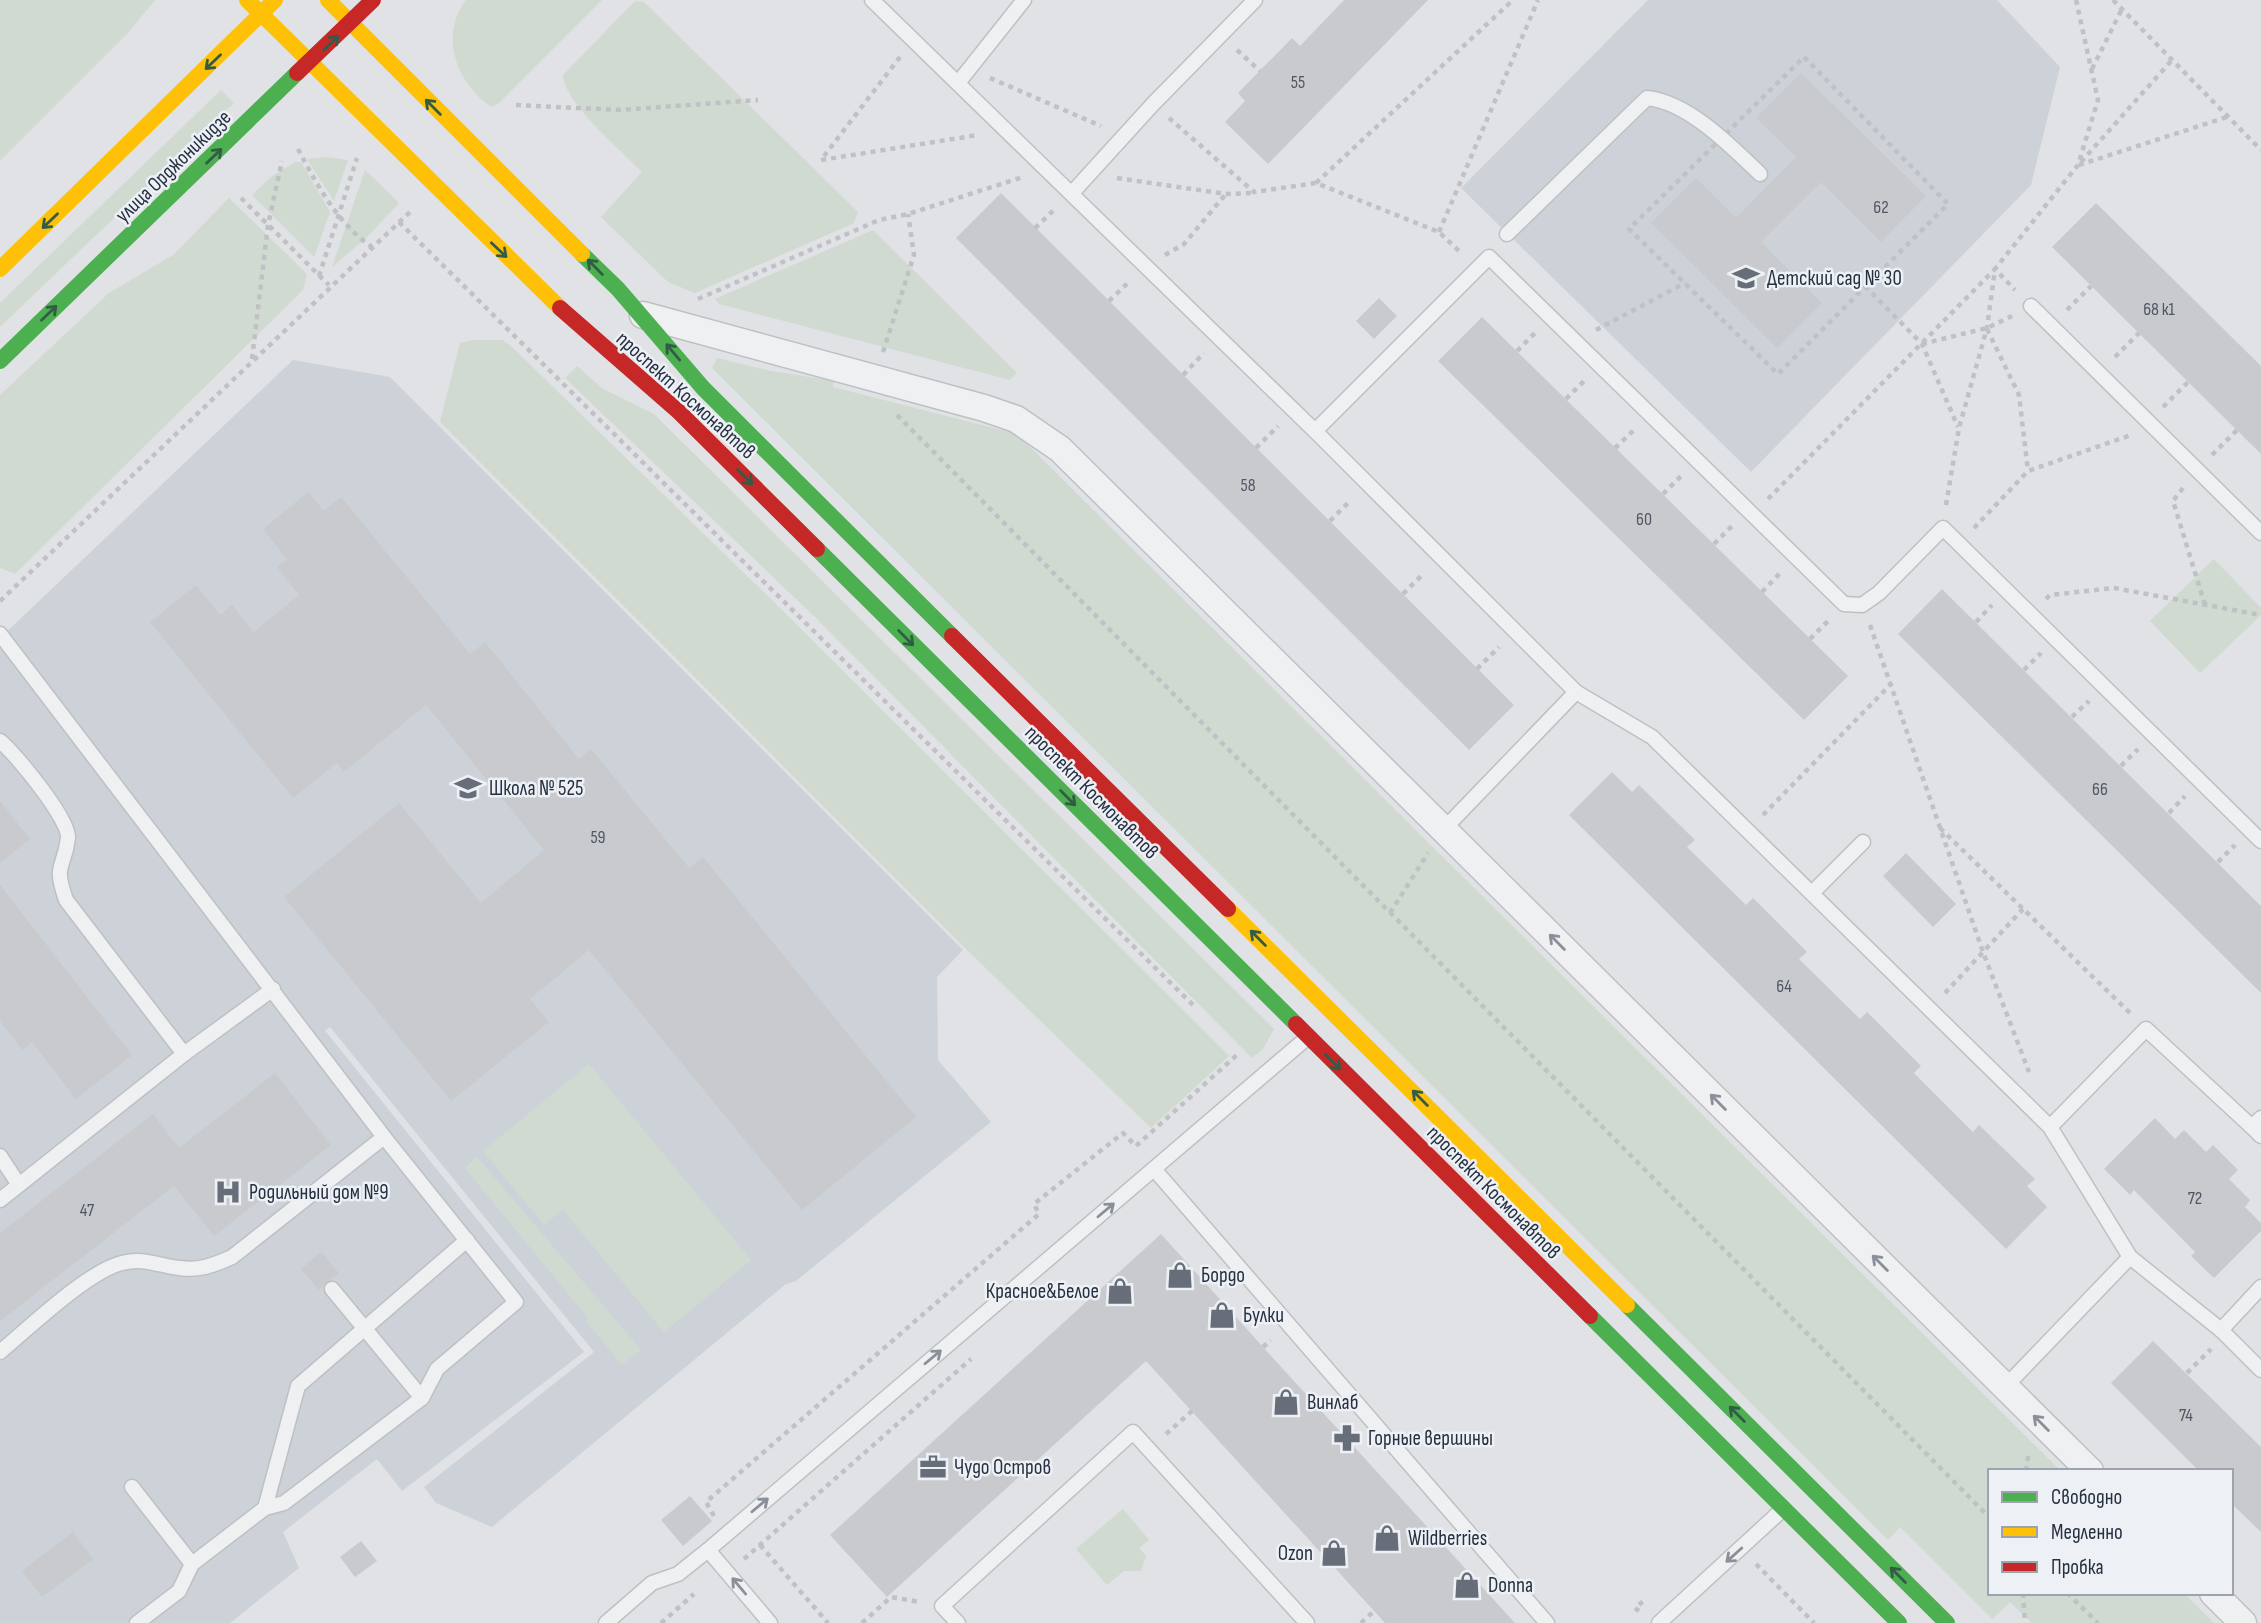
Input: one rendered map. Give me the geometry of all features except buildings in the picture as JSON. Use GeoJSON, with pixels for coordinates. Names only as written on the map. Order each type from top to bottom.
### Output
{"type":"FeatureCollection","features":[{"type":"Feature","properties":{"kind":"street","name":"проспект Космонавтов"},"geometry":{"type":"LineString","coordinates":[[247,0],[449,203],[606,351],[679,412],[1320,1024],[1796,1497],[1899,1623]]}},
{"type":"Feature","properties":{"kind":"street"},"geometry":{"type":"LineString","coordinates":[[0,269],[275,0]]}},
{"type":"Feature","properties":{"kind":"street","name":"проспект Космонавтов"},"geometry":{"type":"LineString","coordinates":[[328,0],[643,315],[703,388],[1320,1024],[1796,1497],[1947,1623]]}},
{"type":"Feature","properties":{"kind":"street","name":"улица Орджоникидзе"},"geometry":{"type":"LineString","coordinates":[[0,361],[373,0]]}},
{"type":"Feature","properties":{"kind":"street"},"geometry":{"type":"LineString","coordinates":[[643,315],[984,408],[1016,419],[1060,449],[2088,1469]]}},
{"type":"Feature","properties":{"kind":"street"},"geometry":{"type":"LineString","coordinates":[[2215,1595],[2243,1623]]}},
{"type":"Feature","properties":{"kind":"lane"},"geometry":{"type":"LineString","coordinates":[[872,0],[1072,193],[1576,692],[1652,737],[2050,1127],[2130,1257],[2223,1333],[2261,1370]]}},
{"type":"Feature","properties":{"kind":"lane"},"geometry":{"type":"LineString","coordinates":[[958,83],[1024,0]]}},
{"type":"Feature","properties":{"kind":"lane"},"geometry":{"type":"LineString","coordinates":[[1072,193],[1153,104],[1255,0]]}},
{"type":"Feature","properties":{"kind":"lane"},"geometry":{"type":"LineString","coordinates":[[1507,234],[1647,99],[1665,100],[1722,137],[1760,174]]}},
{"type":"Feature","properties":{"kind":"lane"},"geometry":{"type":"LineString","coordinates":[[1315,432],[1489,257],[1844,604],[1862,605],[1879,593],[1942,528],[2260,837]]}},
{"type":"Feature","properties":{"kind":"lane"},"geometry":{"type":"LineString","coordinates":[[2031,306],[2261,533]]}},
{"type":"Feature","properties":{"kind":"lane"},"geometry":{"type":"LineString","coordinates":[[0,634],[384,1136],[516,1302],[437,1368],[422,1398],[284,1503],[265,1508],[192,1564],[179,1591],[137,1623]]}},
{"type":"Feature","properties":{"kind":"lane"},"geometry":{"type":"LineString","coordinates":[[1444,829],[1576,692]]}},
{"type":"Feature","properties":{"kind":"lane"},"geometry":{"type":"LineString","coordinates":[[0,741],[60,814],[69,835],[57,875],[66,900],[184,1054]]}},
{"type":"Feature","properties":{"kind":"lane"},"geometry":{"type":"LineString","coordinates":[[1812,893],[1863,842]]}},
{"type":"Feature","properties":{"kind":"lane"},"geometry":{"type":"LineString","coordinates":[[0,1200],[184,1054],[273,989]]}},
{"type":"Feature","properties":{"kind":"lane"},"geometry":{"type":"LineString","coordinates":[[607,1623],[652,1583],[678,1574],[708,1550],[1320,1024]]}},
{"type":"Feature","properties":{"kind":"lane"},"geometry":{"type":"LineString","coordinates":[[2050,1127],[2146,1029],[2258,1127]]}},
{"type":"Feature","properties":{"kind":"lane"},"geometry":{"type":"LineString","coordinates":[[0,1352],[94,1277],[121,1263],[150,1259],[179,1268],[206,1268],[232,1257],[384,1136]]}},
{"type":"Feature","properties":{"kind":"lane"},"geometry":{"type":"LineString","coordinates":[[0,1156],[19,1185]]}},
{"type":"Feature","properties":{"kind":"lane"},"geometry":{"type":"LineString","coordinates":[[1154,1169],[1547,1623]]}},
{"type":"Feature","properties":{"kind":"lane"},"geometry":{"type":"LineString","coordinates":[[265,1508],[298,1386],[467,1240]]}},
{"type":"Feature","properties":{"kind":"lane"},"geometry":{"type":"LineString","coordinates":[[2005,1387],[2130,1257]]}},
{"type":"Feature","properties":{"kind":"lane"},"geometry":{"type":"LineString","coordinates":[[2223,1333],[2261,1287]]}},
{"type":"Feature","properties":{"kind":"lane"},"geometry":{"type":"LineString","coordinates":[[331,1289],[422,1398]]}},
{"type":"Feature","properties":{"kind":"lane"},"geometry":{"type":"LineString","coordinates":[[958,1623],[942,1606],[1133,1432],[1307,1623]]}},
{"type":"Feature","properties":{"kind":"lane"},"geometry":{"type":"LineString","coordinates":[[132,1487],[192,1564]]}},
{"type":"Feature","properties":{"kind":"lane"},"geometry":{"type":"LineString","coordinates":[[1659,1623],[1796,1497]]}},
{"type":"Feature","properties":{"kind":"lane"},"geometry":{"type":"LineString","coordinates":[[708,1550],[770,1623]]}},
{"type":"Feature","properties":{"kind":"path"},"geometry":{"type":"LineString","coordinates":[[1316,183],[1513,0]]}},
{"type":"Feature","properties":{"kind":"path"},"geometry":{"type":"LineString","coordinates":[[1439,232],[1538,0]]}},
{"type":"Feature","properties":{"kind":"path"},"geometry":{"type":"LineString","coordinates":[[2076,0],[2098,100],[2078,165]]}},
{"type":"Feature","properties":{"kind":"path"},"geometry":{"type":"LineString","coordinates":[[2113,0],[2261,150]]}},
{"type":"Feature","properties":{"kind":"path"},"geometry":{"type":"LineString","coordinates":[[2092,69],[2122,9]]}},
{"type":"Feature","properties":{"kind":"path"},"geometry":{"type":"LineString","coordinates":[[1221,34],[1260,71]]}},
{"type":"Feature","properties":{"kind":"path"},"geometry":{"type":"LineString","coordinates":[[914,40],[821,160],[1007,131]]}},
{"type":"Feature","properties":{"kind":"path"},"geometry":{"type":"LineString","coordinates":[[1804,57],[1948,204],[1778,374],[1629,229],[1722,137],[1804,57]]}},
{"type":"Feature","properties":{"kind":"path"},"geometry":{"type":"LineString","coordinates":[[1753,515],[1995,269],[2078,165],[2172,60]]}},
{"type":"Feature","properties":{"kind":"path"},"geometry":{"type":"LineString","coordinates":[[969,68],[1124,137]]}},
{"type":"Feature","properties":{"kind":"path"},"geometry":{"type":"LineString","coordinates":[[516,104],[620,110],[758,100]]}},
{"type":"Feature","properties":{"kind":"path"},"geometry":{"type":"LineString","coordinates":[[1153,104],[1254,192]]}},
{"type":"Feature","properties":{"kind":"path"},"geometry":{"type":"LineString","coordinates":[[2078,165],[2228,117]]}},
{"type":"Feature","properties":{"kind":"path"},"geometry":{"type":"LineString","coordinates":[[298,149],[338,216],[355,235],[372,247]]}},
{"type":"Feature","properties":{"kind":"path"},"geometry":{"type":"LineString","coordinates":[[319,276],[358,156],[366,166]]}},
{"type":"Feature","properties":{"kind":"path"},"geometry":{"type":"LineString","coordinates":[[251,360],[268,225],[282,161]]}},
{"type":"Feature","properties":{"kind":"path"},"geometry":{"type":"LineString","coordinates":[[691,302],[879,220],[908,214],[1047,169]]}},
{"type":"Feature","properties":{"kind":"path"},"geometry":{"type":"LineString","coordinates":[[1091,174],[1226,194],[1316,183],[1439,232],[1478,268]]}},
{"type":"Feature","properties":{"kind":"path"},"geometry":{"type":"LineString","coordinates":[[1146,266],[1184,244],[1226,194]]}},
{"type":"Feature","properties":{"kind":"path"},"geometry":{"type":"LineString","coordinates":[[241,198],[329,285]]}},
{"type":"Feature","properties":{"kind":"path"},"geometry":{"type":"LineString","coordinates":[[0,601],[329,285],[399,222],[411,210],[402,201]]}},
{"type":"Feature","properties":{"kind":"path"},"geometry":{"type":"LineString","coordinates":[[881,358],[914,255],[908,214]]}},
{"type":"Feature","properties":{"kind":"path"},"geometry":{"type":"LineString","coordinates":[[399,222],[1193,1004]]}},
{"type":"Feature","properties":{"kind":"path"},"geometry":{"type":"LineString","coordinates":[[1942,528],[1959,428],[1987,328],[1995,269]]}},
{"type":"Feature","properties":{"kind":"path"},"geometry":{"type":"LineString","coordinates":[[1601,325],[1685,284]]}},
{"type":"Feature","properties":{"kind":"path"},"geometry":{"type":"LineString","coordinates":[[1865,286],[1922,344],[1959,428]]}},
{"type":"Feature","properties":{"kind":"path"},"geometry":{"type":"LineString","coordinates":[[2051,326],[2091,286]]}},
{"type":"Feature","properties":{"kind":"path"},"geometry":{"type":"LineString","coordinates":[[1922,344],[1987,328],[2031,306]]}},
{"type":"Feature","properties":{"kind":"path"},"geometry":{"type":"LineString","coordinates":[[1987,328],[2019,395],[2028,471]]}},
{"type":"Feature","properties":{"kind":"path"},"geometry":{"type":"LineString","coordinates":[[2099,373],[2139,333]]}},
{"type":"Feature","properties":{"kind":"path"},"geometry":{"type":"LineString","coordinates":[[1959,544],[2028,471],[2137,433],[2188,382]]}},
{"type":"Feature","properties":{"kind":"path"},"geometry":{"type":"LineString","coordinates":[[1256,448],[1293,411]]}},
{"type":"Feature","properties":{"kind":"path"},"geometry":{"type":"LineString","coordinates":[[894,412],[1988,1516]]}},
{"type":"Feature","properties":{"kind":"path"},"geometry":{"type":"LineString","coordinates":[[2205,605],[2173,501],[2197,470],[2237,430]]}},
{"type":"Feature","properties":{"kind":"path"},"geometry":{"type":"LineString","coordinates":[[1329,521],[1367,484]]}},
{"type":"Feature","properties":{"kind":"path"},"geometry":{"type":"LineString","coordinates":[[1403,594],[1440,557]]}},
{"type":"Feature","properties":{"kind":"path"},"geometry":{"type":"LineString","coordinates":[[2029,613],[2050,595],[2114,588],[2261,615]]}},
{"type":"Feature","properties":{"kind":"path"},"geometry":{"type":"LineString","coordinates":[[1862,605],[1892,683],[1983,952],[2031,1077]]}},
{"type":"Feature","properties":{"kind":"path"},"geometry":{"type":"LineString","coordinates":[[1477,669],[1515,631]]}},
{"type":"Feature","properties":{"kind":"path"},"geometry":{"type":"LineString","coordinates":[[1747,830],[1892,683]]}},
{"type":"Feature","properties":{"kind":"path"},"geometry":{"type":"LineString","coordinates":[[1939,827],[2146,1029]]}},
{"type":"Feature","properties":{"kind":"path"},"geometry":{"type":"LineString","coordinates":[[1390,913],[1444,829]]}},
{"type":"Feature","properties":{"kind":"path"},"geometry":{"type":"LineString","coordinates":[[1930,1009],[2023,909]]}},
{"type":"Feature","properties":{"kind":"path"},"geometry":{"type":"LineString","coordinates":[[747,1556],[706,1502],[1039,1214],[1034,1204],[1123,1133],[1136,1146],[1238,1054]]}},
{"type":"Feature","properties":{"kind":"path"},"geometry":{"type":"LineString","coordinates":[[2187,1373],[2223,1333]]}},
{"type":"Feature","properties":{"kind":"path"},"geometry":{"type":"LineString","coordinates":[[1149,1449],[1192,1411]]}},
{"type":"Feature","properties":{"kind":"path"},"geometry":{"type":"LineString","coordinates":[[760,1545],[828,1623]]}},
{"type":"Feature","properties":{"kind":"path"},"geometry":{"type":"LineString","coordinates":[[1747,1555],[1814,1623]]}},
{"type":"Feature","properties":{"kind":"path"},"geometry":{"type":"LineString","coordinates":[[661,1623],[698,1591]]}},
{"type":"Feature","properties":{"kind":"path"},"geometry":{"type":"LineString","coordinates":[[2023,1595],[2025,1623]]}},
{"type":"Feature","properties":{"kind":"path"},"geometry":{"type":"LineString","coordinates":[[2069,1595],[2098,1623]]}},
{"type":"Feature","properties":{"kind":"path"},"geometry":{"type":"LineString","coordinates":[[862,1623],[891,1597],[942,1606]]}},
{"type":"Feature","properties":{"kind":"path"},"geometry":{"type":"LineString","coordinates":[[1361,1623],[1374,1611]]}},
{"type":"Feature","properties":{"kind":"shaded area"},"geometry":{"type":"Polygon","coordinates":[[[0,0],[155,0],[126,35],[0,161],[0,0]]]}},
{"type":"Feature","properties":{"kind":"shaded area"},"geometry":{"type":"Polygon","coordinates":[[[466,0],[602,0],[492,107],[469,86],[455,58],[454,28],[466,0]]]}},
{"type":"Feature","properties":{"kind":"shaded area","name":"Детский сад № 30"},"geometry":{"type":"Polygon","coordinates":[[[1648,0],[1997,0],[2060,67],[2031,185],[1751,472],[1461,188],[1648,0]]]}},
{"type":"Feature","properties":{"kind":"shaded area"},"geometry":{"type":"Polygon","coordinates":[[[635,1],[644,2],[858,212],[854,223],[695,293],[668,282],[601,217],[642,172],[583,113],[566,87],[563,75],[635,1]]]}},
{"type":"Feature","properties":{"kind":"shaded area"},"geometry":{"type":"Polygon","coordinates":[[[221,90],[234,103],[0,327],[0,303],[221,90]]]}},
{"type":"Feature","properties":{"kind":"shaded area"},"geometry":{"type":"Polygon","coordinates":[[[327,157],[348,160],[334,201],[307,159],[327,157]]]}},
{"type":"Feature","properties":{"kind":"shaded area"},"geometry":{"type":"Polygon","coordinates":[[[295,162],[301,162],[330,212],[314,257],[252,195],[271,177],[295,162]]]}},
{"type":"Feature","properties":{"kind":"shaded area"},"geometry":{"type":"Polygon","coordinates":[[[365,170],[399,203],[366,238],[332,267],[365,170]]]}},
{"type":"Feature","properties":{"kind":"shaded area"},"geometry":{"type":"Polygon","coordinates":[[[229,198],[307,274],[303,290],[15,574],[0,568],[0,395],[109,293],[173,255],[229,198]]]}},
{"type":"Feature","properties":{"kind":"shaded area"},"geometry":{"type":"Polygon","coordinates":[[[873,230],[1017,373],[1010,380],[719,304],[715,299],[873,230]]]}},
{"type":"Feature","properties":{"kind":"shaded area"},"geometry":{"type":"Polygon","coordinates":[[[502,340],[511,346],[785,613],[1229,1056],[1151,1128],[965,948],[440,422],[460,343],[502,340]]]}},
{"type":"Feature","properties":{"kind":"shaded area"},"geometry":{"type":"Polygon","coordinates":[[[717,358],[766,370],[834,381],[833,387],[1017,434],[2059,1469],[1988,1469],[1988,1595],[2186,1595],[2214,1623],[2032,1623],[2010,1602],[1992,1619],[1900,1527],[1888,1540],[712,368],[717,358]]]}},
{"type":"Feature","properties":{"kind":"shaded area","name":"Школа № 525"},"geometry":{"type":"Polygon","coordinates":[[[293,360],[390,377],[963,950],[937,977],[938,1060],[991,1122],[796,1281],[786,1284],[492,1527],[436,1503],[424,1487],[594,1352],[330,1027],[325,1031],[584,1352],[402,1491],[377,1459],[283,1532],[299,1568],[230,1623],[0,1623],[0,638],[293,360]]]}},
{"type":"Feature","properties":{"kind":"shaded area"},"geometry":{"type":"Polygon","coordinates":[[[577,366],[603,389],[654,414],[1274,1029],[1263,1049],[1252,1058],[817,619],[565,378],[577,366]]]}},
{"type":"Feature","properties":{"kind":"shaded area"},"geometry":{"type":"Polygon","coordinates":[[[2214,559],[2261,608],[2261,615],[2200,673],[2150,621],[2214,559]]]}},
{"type":"Feature","properties":{"kind":"shaded area"},"geometry":{"type":"Polygon","coordinates":[[[589,1064],[751,1260],[664,1332],[563,1210],[636,1149],[544,1225],[483,1151],[589,1064]]]}},
{"type":"Feature","properties":{"kind":"shaded area"},"geometry":{"type":"Polygon","coordinates":[[[477,1157],[641,1350],[622,1365],[586,1321],[588,1318],[465,1168],[477,1157]]]}},
{"type":"Feature","properties":{"kind":"shaded area"},"geometry":{"type":"Polygon","coordinates":[[[1123,1509],[1149,1540],[1139,1548],[1146,1556],[1141,1571],[1124,1571],[1107,1585],[1076,1549],[1123,1509]]]}},
{"type":"Feature","properties":{"kind":"traffic: fast"},"geometry":{"type":"LineString","coordinates":[[0,361],[297,73]]}},
{"type":"Feature","properties":{"kind":"traffic: fast"},"geometry":{"type":"LineString","coordinates":[[582,254],[618,289],[703,388],[952,636]]}},
{"type":"Feature","properties":{"kind":"traffic: fast"},"geometry":{"type":"LineString","coordinates":[[817,549],[1296,1024]]}},
{"type":"Feature","properties":{"kind":"traffic: fast"},"geometry":{"type":"LineString","coordinates":[[1627,1305],[1947,1623]]}},
{"type":"Feature","properties":{"kind":"traffic: fast"},"geometry":{"type":"LineString","coordinates":[[1590,1316],[1899,1623]]}},
{"type":"Feature","properties":{"kind":"traffic: slow"},"geometry":{"type":"LineString","coordinates":[[247,0],[560,308]]}},
{"type":"Feature","properties":{"kind":"traffic: slow"},"geometry":{"type":"LineString","coordinates":[[0,269],[275,0]]}},
{"type":"Feature","properties":{"kind":"traffic: slow"},"geometry":{"type":"LineString","coordinates":[[328,0],[582,254]]}},
{"type":"Feature","properties":{"kind":"traffic: slow"},"geometry":{"type":"LineString","coordinates":[[1228,909],[1627,1305]]}},
{"type":"Feature","properties":{"kind":"traffic: jam"},"geometry":{"type":"LineString","coordinates":[[297,73],[373,0]]}},
{"type":"Feature","properties":{"kind":"traffic: jam"},"geometry":{"type":"LineString","coordinates":[[560,308],[679,412],[817,549]]}},
{"type":"Feature","properties":{"kind":"traffic: jam"},"geometry":{"type":"LineString","coordinates":[[952,636],[1228,909]]}},
{"type":"Feature","properties":{"kind":"traffic: jam"},"geometry":{"type":"LineString","coordinates":[[1296,1024],[1590,1316]]}},
{"type":"Feature","properties":{"kind":"place","name":"Детский сад № 30"},"geometry":{"type":"Point","coordinates":[1746,278]}},
{"type":"Feature","properties":{"kind":"place","name":"Школа № 525"},"geometry":{"type":"Point","coordinates":[468,788]}},
{"type":"Feature","properties":{"kind":"place","name":"Родильный дом №9"},"geometry":{"type":"Point","coordinates":[228,1192]}},
{"type":"Feature","properties":{"kind":"place","name":"Бордо"},"geometry":{"type":"Point","coordinates":[1180,1275]}},
{"type":"Feature","properties":{"kind":"place","name":"Красное&Белое"},"geometry":{"type":"Point","coordinates":[1120,1291]}},
{"type":"Feature","properties":{"kind":"place","name":"Булки"},"geometry":{"type":"Point","coordinates":[1222,1315]}},
{"type":"Feature","properties":{"kind":"place","name":"Винлаб"},"geometry":{"type":"Point","coordinates":[1286,1402]}},
{"type":"Feature","properties":{"kind":"place","name":"Горные вершины"},"geometry":{"type":"Point","coordinates":[1347,1438]}},
{"type":"Feature","properties":{"kind":"place","name":"Чудо Остров"},"geometry":{"type":"Point","coordinates":[933,1467]}},
{"type":"Feature","properties":{"kind":"place","name":"Wildberries"},"geometry":{"type":"Point","coordinates":[1387,1538]}},
{"type":"Feature","properties":{"kind":"place","name":"Ozon"},"geometry":{"type":"Point","coordinates":[1334,1553]}},
{"type":"Feature","properties":{"kind":"place","name":"Donna"},"geometry":{"type":"Point","coordinates":[1467,1585]}}]}
